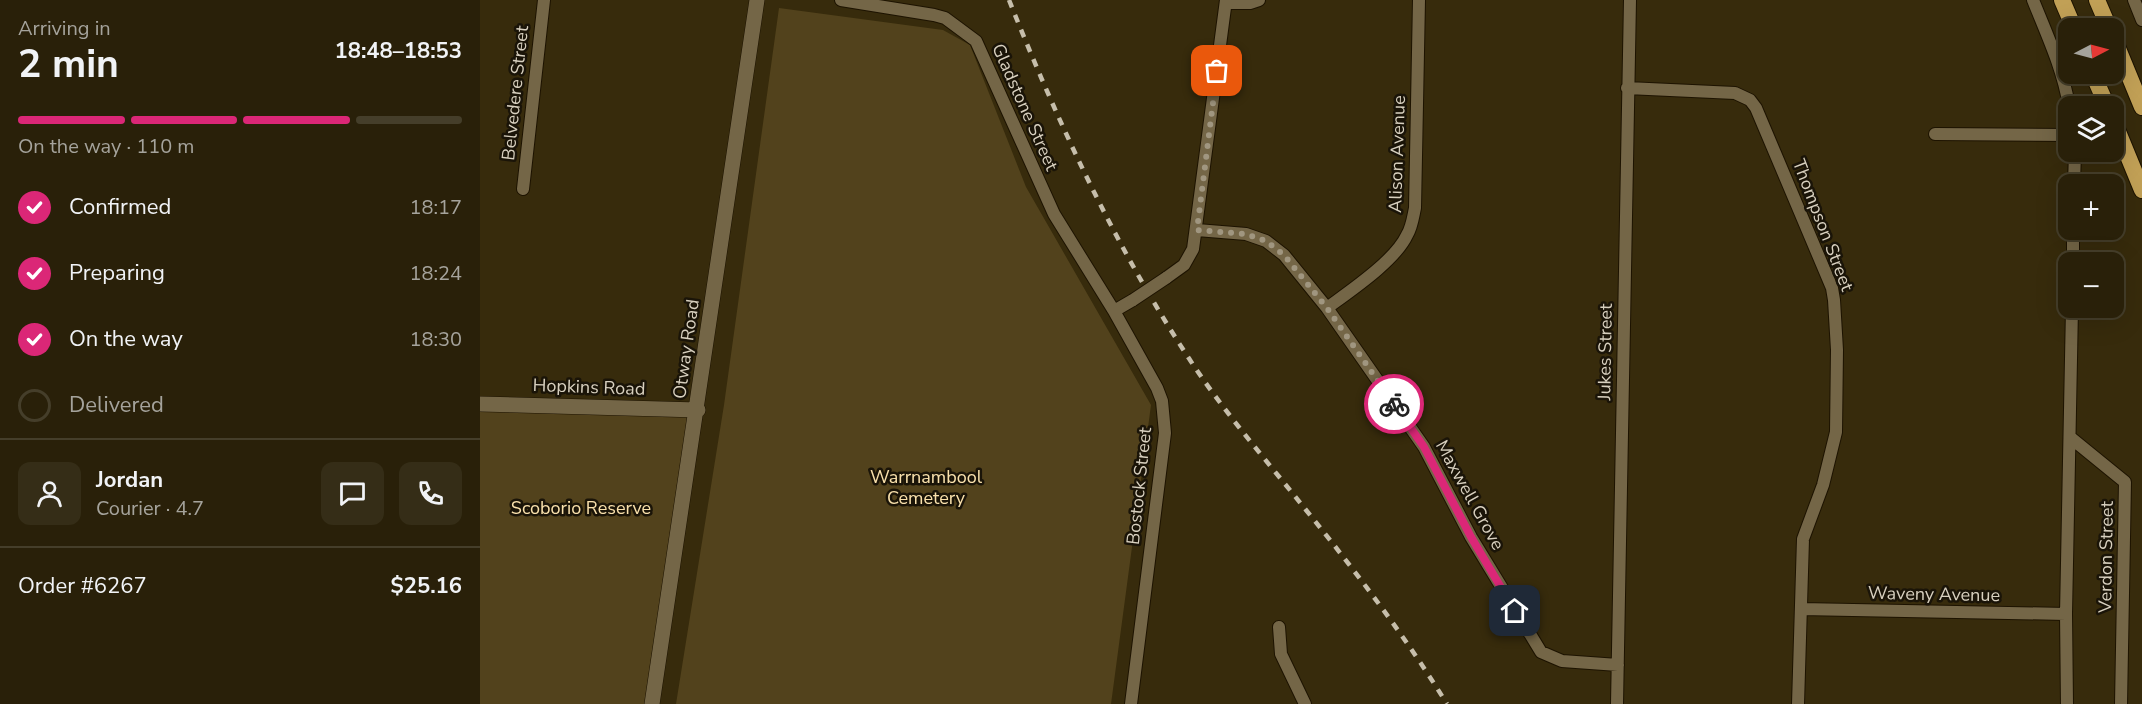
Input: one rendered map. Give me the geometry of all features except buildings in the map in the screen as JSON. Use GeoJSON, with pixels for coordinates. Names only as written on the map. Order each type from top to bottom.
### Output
{"type":"FeatureCollection","features":[{"type":"Feature","properties":{"kind":"highway"},"geometry":{"type":"LineString","coordinates":[[2062,0],[2070,18]]}},
{"type":"Feature","properties":{"kind":"highway"},"geometry":{"type":"LineString","coordinates":[[2097,0],[2105,18]]}},
{"type":"Feature","properties":{"kind":"highway"},"geometry":{"type":"LineString","coordinates":[[2124,63],[2142,107]]}},
{"type":"Feature","properties":{"kind":"highway"},"geometry":{"type":"LineString","coordinates":[[2124,146],[2142,190]]}},
{"type":"Feature","properties":{"kind":"street","name":"Belvedere Street"},"geometry":{"type":"LineString","coordinates":[[523,189],[543,0]]}},
{"type":"Feature","properties":{"kind":"street","name":"Otway Road"},"geometry":{"type":"LineString","coordinates":[[652,704],[698,410],[757,0]]}},
{"type":"Feature","properties":{"kind":"street","name":"Gladstone Street"},"geometry":{"type":"LineString","coordinates":[[841,0],[945,18],[976,41],[1054,214],[1114,311]]}},
{"type":"Feature","properties":{"kind":"street"},"geometry":{"type":"LineString","coordinates":[[1114,311],[1184,265],[1193,249],[1226,2],[1250,3],[1259,0]]}},
{"type":"Feature","properties":{"kind":"street","name":"Alison Avenue"},"geometry":{"type":"LineString","coordinates":[[1327,308],[1377,270],[1398,249],[1407,237],[1412,223],[1415,208],[1419,0]]}},
{"type":"Feature","properties":{"kind":"street","name":"Jukes Street"},"geometry":{"type":"LineString","coordinates":[[1617,704],[1630,0]]}},
{"type":"Feature","properties":{"kind":"street"},"geometry":{"type":"LineString","coordinates":[[2033,0],[2058,61],[2068,96]]}},
{"type":"Feature","properties":{"kind":"street"},"geometry":{"type":"LineString","coordinates":[[2134,0],[2142,20]]}},
{"type":"Feature","properties":{"kind":"street","name":"Thompson Street"},"geometry":{"type":"LineString","coordinates":[[1627,88],[1735,93],[1750,100],[1756,108],[1832,288],[1837,350],[1836,432],[1823,485],[1803,539],[1798,704]]}},
{"type":"Feature","properties":{"kind":"street"},"geometry":{"type":"LineString","coordinates":[[1935,134],[2058,135]]}},
{"type":"Feature","properties":{"kind":"street","name":"Maxwell Grove"},"geometry":{"type":"LineString","coordinates":[[1197,230],[1246,234],[1266,241],[1284,255],[1327,308],[1424,447],[1471,537],[1541,652],[1562,661],[1618,665]]}},
{"type":"Feature","properties":{"kind":"street","name":"Bostock Street"},"geometry":{"type":"LineString","coordinates":[[1114,311],[1157,388],[1165,421],[1131,704]]}},
{"type":"Feature","properties":{"kind":"street"},"geometry":{"type":"LineString","coordinates":[[2067,704],[2066,614],[2072,318]]}},
{"type":"Feature","properties":{"kind":"street","name":"Hopkins Road"},"geometry":{"type":"LineString","coordinates":[[480,404],[698,410]]}},
{"type":"Feature","properties":{"kind":"street","name":"Verdon Street"},"geometry":{"type":"LineString","coordinates":[[2071,438],[2125,482],[2121,704]]}},
{"type":"Feature","properties":{"kind":"street","name":"Waveny Avenue"},"geometry":{"type":"LineString","coordinates":[[1800,609],[2066,614]]}},
{"type":"Feature","properties":{"kind":"street"},"geometry":{"type":"LineString","coordinates":[[1279,627],[1281,654],[1305,704]]}},
{"type":"Feature","properties":{"kind":"green space","name":"Warrnambool Cemetery"},"geometry":{"type":"Polygon","coordinates":[[[779,8],[943,30],[970,45],[1026,187],[1151,405],[1111,704],[676,704],[724,405],[779,8]]]}},
{"type":"Feature","properties":{"kind":"green space","name":"Scoborio Reserve"},"geometry":{"type":"Polygon","coordinates":[[[480,404],[698,410],[652,704],[480,704],[480,404]]]}},
{"type":"Feature","properties":{"kind":"railway"},"geometry":{"type":"LineString","coordinates":[[1009,0],[1048,93],[1091,185],[1113,230],[1163,318],[1217,398],[1362,581],[1447,704]]}},
{"type":"Feature","properties":{"kind":"way so far"},"geometry":{"type":"LineString","coordinates":[[1217,71],[1197,230],[1246,234],[1266,241],[1284,255],[1327,308],[1394,404]]}},
{"type":"Feature","properties":{"kind":"route"},"geometry":{"type":"LineString","coordinates":[[1394,404],[1424,447],[1471,537],[1515,611]]}}]}
